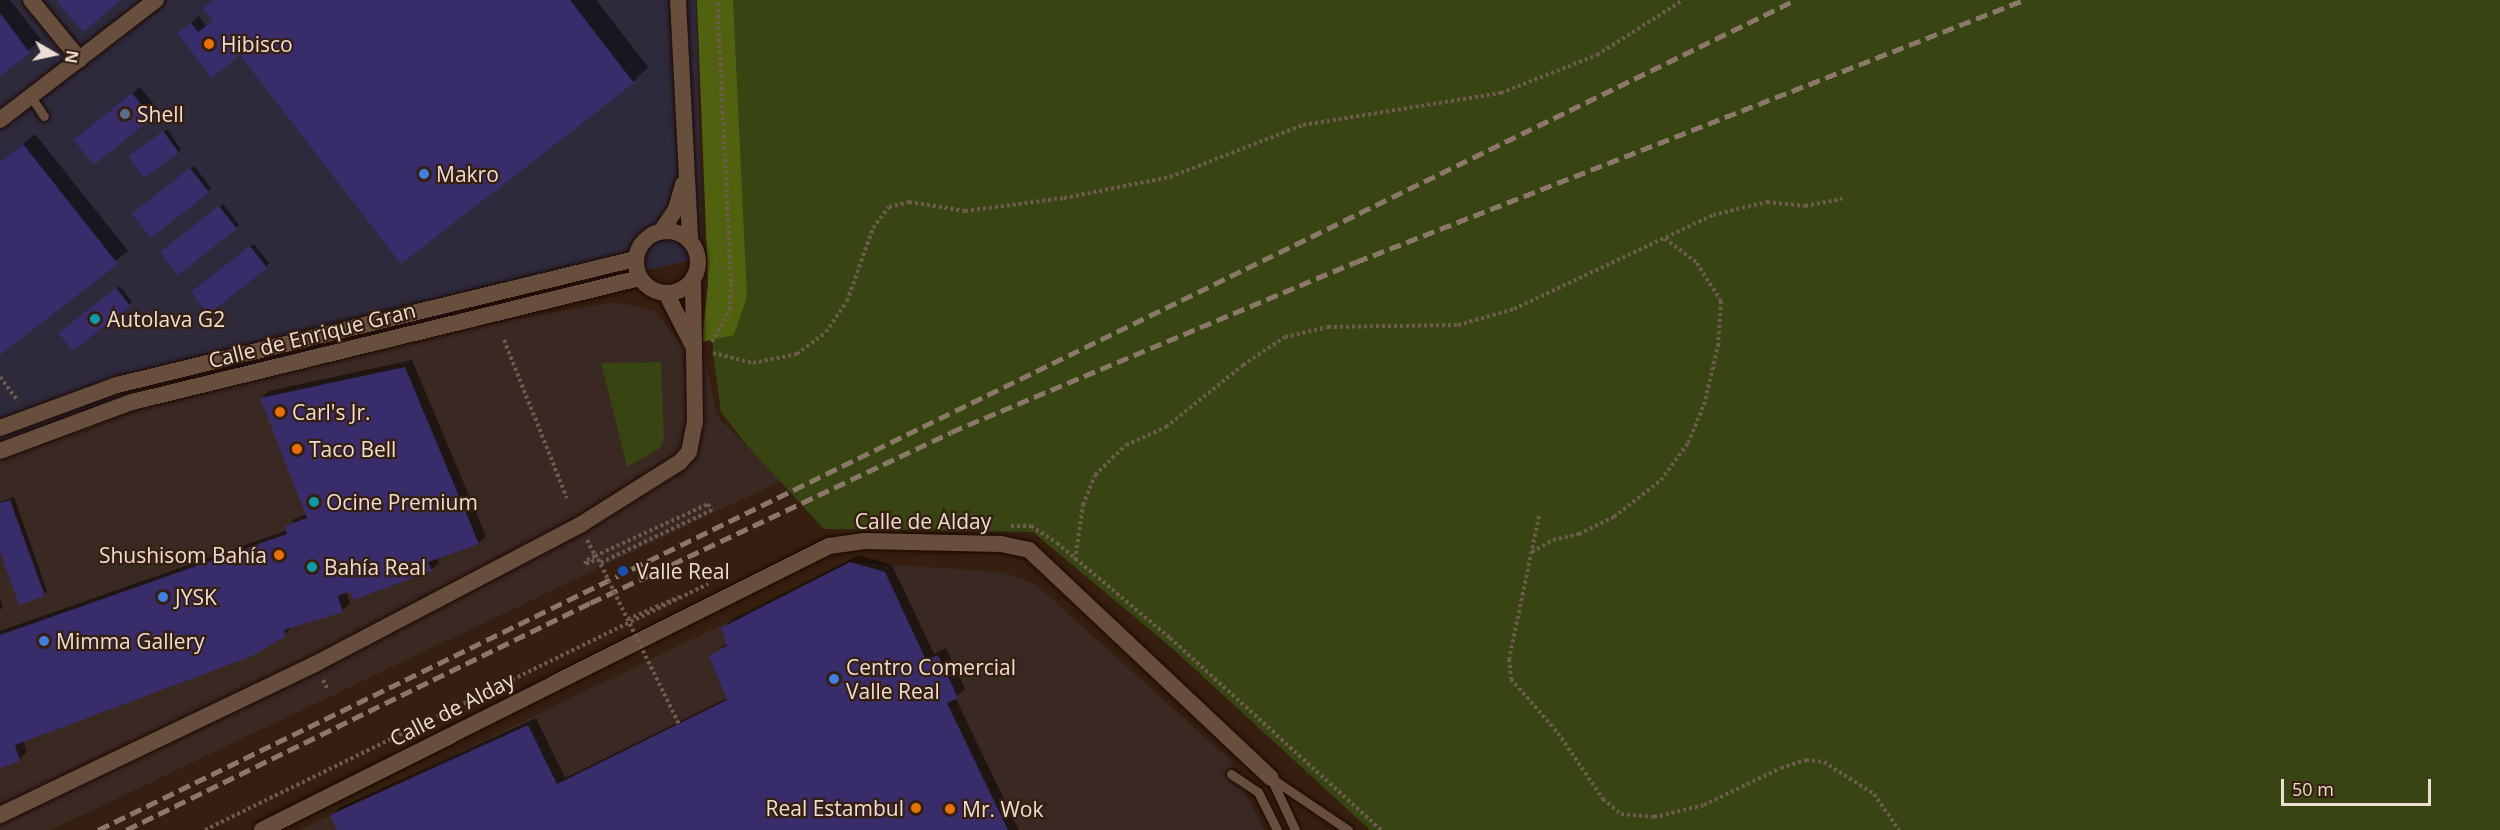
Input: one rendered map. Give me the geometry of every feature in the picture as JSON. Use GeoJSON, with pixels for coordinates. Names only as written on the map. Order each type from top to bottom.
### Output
{"type":"FeatureCollection","features":[{"type":"Feature","properties":{"kind":"street"},"geometry":{"type":"LineString","coordinates":[[31,0],[80,60]]}},
{"type":"Feature","properties":{"kind":"street"},"geometry":{"type":"LineString","coordinates":[[0,120],[156,0]]}},
{"type":"Feature","properties":{"kind":"street"},"geometry":{"type":"LineString","coordinates":[[0,815],[315,664],[543,545],[670,469],[689,452],[695,422],[698,344],[693,279],[698,259],[690,240],[678,0]]}},
{"type":"Feature","properties":{"kind":"street"},"geometry":{"type":"LineString","coordinates":[[686,175],[676,209],[662,230],[644,240],[635,259],[640,279],[656,291],[677,292],[693,279]]}},
{"type":"Feature","properties":{"kind":"street"},"geometry":{"type":"LineString","coordinates":[[662,230],[672,231],[690,240]]}},
{"type":"Feature","properties":{"kind":"street","name":"Calle de Enrique Gran"},"geometry":{"type":"LineString","coordinates":[[0,428],[117,385],[635,259]]}},
{"type":"Feature","properties":{"kind":"street","name":"Calle de Enrique Gran"},"geometry":{"type":"LineString","coordinates":[[0,451],[132,402],[640,279]]}},
{"type":"Feature","properties":{"kind":"street"},"geometry":{"type":"LineString","coordinates":[[666,293],[698,344]]}},
{"type":"Feature","properties":{"kind":"street","name":"Calle de Alday"},"geometry":{"type":"LineString","coordinates":[[262,830],[830,546],[865,540],[1001,544],[1029,550],[1271,778]]}},
{"type":"Feature","properties":{"kind":"lane"},"geometry":{"type":"LineString","coordinates":[[31,97],[44,116]]}},
{"type":"Feature","properties":{"kind":"lane"},"geometry":{"type":"LineString","coordinates":[[1231,774],[1258,792],[1277,830]]}},
{"type":"Feature","properties":{"kind":"lane"},"geometry":{"type":"LineString","coordinates":[[1271,778],[1295,830]]}},
{"type":"Feature","properties":{"kind":"lane"},"geometry":{"type":"LineString","coordinates":[[1271,778],[1348,830]]}},
{"type":"Feature","properties":{"kind":"path"},"geometry":{"type":"LineString","coordinates":[[713,353],[712,342],[730,310],[731,282],[717,0]]}},
{"type":"Feature","properties":{"kind":"path"},"geometry":{"type":"LineString","coordinates":[[698,344],[713,353],[753,363],[796,354],[826,332],[847,301],[873,228],[889,207],[909,202],[965,211],[1064,198],[1170,177],[1303,125],[1501,93],[1597,55],[1683,0]]}},
{"type":"Feature","properties":{"kind":"path"},"geometry":{"type":"LineString","coordinates":[[1075,560],[1083,506],[1095,475],[1126,445],[1166,427],[1243,365],[1285,337],[1328,327],[1458,325],[1514,309],[1713,215],[1767,202],[1806,206],[1842,199]]}},
{"type":"Feature","properties":{"kind":"path"},"geometry":{"type":"LineString","coordinates":[[1532,552],[1553,540],[1579,534],[1614,517],[1661,480],[1688,443],[1704,405],[1718,346],[1721,301],[1696,262],[1665,239]]}},
{"type":"Feature","properties":{"kind":"path"},"geometry":{"type":"LineString","coordinates":[[504,340],[567,498]]}},
{"type":"Feature","properties":{"kind":"path"},"geometry":{"type":"LineString","coordinates":[[0,377],[18,401]]}},
{"type":"Feature","properties":{"kind":"path"},"geometry":{"type":"LineString","coordinates":[[708,504],[711,510],[597,557],[708,504]]}},
{"type":"Feature","properties":{"kind":"path"},"geometry":{"type":"LineString","coordinates":[[1539,516],[1509,659],[1511,679],[1557,733],[1603,799],[1621,814],[1654,817],[1704,805],[1806,760],[1824,762],[1867,789],[1899,830]]}},
{"type":"Feature","properties":{"kind":"path"},"geometry":{"type":"LineString","coordinates":[[999,526],[1031,526],[1075,560],[1170,638],[1381,830]]}},
{"type":"Feature","properties":{"kind":"path"},"geometry":{"type":"LineString","coordinates":[[597,557],[679,724]]}},
{"type":"Feature","properties":{"kind":"path"},"geometry":{"type":"LineString","coordinates":[[205,830],[712,582]]}},
{"type":"Feature","properties":{"kind":"path"},"geometry":{"type":"LineString","coordinates":[[628,619],[673,597],[682,597]]}},
{"type":"Feature","properties":{"kind":"shaded area"},"geometry":{"type":"Polygon","coordinates":[[[0,0],[696,0],[702,257],[277,360],[0,454],[0,0]]]}},
{"type":"Feature","properties":{"kind":"shaded area"},"geometry":{"type":"Polygon","coordinates":[[[615,302],[655,311],[677,339],[702,342],[717,416],[781,481],[51,830],[0,830],[0,454],[131,405],[404,339],[615,302]]]}},
{"type":"Feature","properties":{"kind":"shaded area"},"geometry":{"type":"Polygon","coordinates":[[[850,562],[1002,572],[1035,584],[1229,759],[1264,830],[300,830],[850,562]]]}},
{"type":"Feature","properties":{"kind":"green space"},"geometry":{"type":"Polygon","coordinates":[[[697,0],[2500,0],[2500,830],[1370,830],[1173,649],[1033,532],[824,529],[749,448],[721,412],[713,353],[697,0]]]}},
{"type":"Feature","properties":{"kind":"green space"},"geometry":{"type":"Polygon","coordinates":[[[697,0],[733,0],[747,297],[734,335],[702,342],[708,283],[697,0]]]}},
{"type":"Feature","properties":{"kind":"green space"},"geometry":{"type":"Polygon","coordinates":[[[661,362],[664,439],[659,449],[627,467],[601,363],[661,362]]]}},
{"type":"Feature","properties":{"kind":"building"},"geometry":{"type":"Polygon","coordinates":[[[56,0],[121,0],[83,32],[56,0]]]}},
{"type":"Feature","properties":{"kind":"building","name":"Makro"},"geometry":{"type":"Polygon","coordinates":[[[213,0],[570,0],[634,83],[401,264],[240,55],[212,78],[177,33],[191,23],[198,32],[213,21],[203,8],[213,0]]]}},
{"type":"Feature","properties":{"kind":"building"},"geometry":{"type":"Polygon","coordinates":[[[0,13],[30,53],[0,76],[0,13]]]}},
{"type":"Feature","properties":{"kind":"building"},"geometry":{"type":"Polygon","coordinates":[[[132,93],[152,118],[94,165],[74,140],[132,93]]]}},
{"type":"Feature","properties":{"kind":"building"},"geometry":{"type":"Polygon","coordinates":[[[163,131],[179,153],[144,178],[128,156],[163,131]]]}},
{"type":"Feature","properties":{"kind":"building"},"geometry":{"type":"Polygon","coordinates":[[[23,144],[118,264],[0,355],[0,162],[23,144]]]}},
{"type":"Feature","properties":{"kind":"building"},"geometry":{"type":"Polygon","coordinates":[[[190,168],[209,192],[151,238],[132,214],[190,168]]]}},
{"type":"Feature","properties":{"kind":"building"},"geometry":{"type":"Polygon","coordinates":[[[219,206],[237,229],[178,275],[160,252],[219,206]]]}},
{"type":"Feature","properties":{"kind":"building"},"geometry":{"type":"Polygon","coordinates":[[[250,246],[267,268],[208,314],[191,292],[250,246]]]}},
{"type":"Feature","properties":{"kind":"building","name":"Autolava G2"},"geometry":{"type":"Polygon","coordinates":[[[116,288],[130,306],[73,351],[58,333],[116,288]]]}},
{"type":"Feature","properties":{"kind":"building","name":"Bahía Real"},"geometry":{"type":"Polygon","coordinates":[[[405,367],[479,544],[428,562],[432,571],[353,600],[350,591],[338,596],[343,612],[284,630],[286,636],[252,656],[15,745],[20,761],[0,768],[0,635],[287,534],[285,526],[307,518],[260,398],[405,367]]]}},
{"type":"Feature","properties":{"kind":"building"},"geometry":{"type":"Polygon","coordinates":[[[10,500],[45,596],[19,605],[0,552],[0,503],[10,500]]]}},
{"type":"Feature","properties":{"kind":"building","name":"Centro Comercial Valle Real"},"geometry":{"type":"Polygon","coordinates":[[[850,562],[885,572],[926,660],[938,655],[958,698],[947,703],[1008,830],[337,830],[330,815],[528,725],[557,784],[727,700],[709,656],[727,646],[721,628],[850,562]]]}},
{"type":"Feature","properties":{"kind":"railway"},"geometry":{"type":"LineString","coordinates":[[98,830],[1795,0]]}},
{"type":"Feature","properties":{"kind":"railway"},"geometry":{"type":"LineString","coordinates":[[126,830],[590,603],[951,432],[1356,262],[2024,0]]}},
{"type":"Feature","properties":{"kind":"place","name":"Hibisco"},"geometry":{"type":"Point","coordinates":[209,44]}},
{"type":"Feature","properties":{"kind":"place","name":"Shell"},"geometry":{"type":"Point","coordinates":[125,114]}},
{"type":"Feature","properties":{"kind":"place","name":"Makro"},"geometry":{"type":"Point","coordinates":[424,174]}},
{"type":"Feature","properties":{"kind":"place","name":"Autolava G2"},"geometry":{"type":"Point","coordinates":[95,319]}},
{"type":"Feature","properties":{"kind":"place","name":"Carl's Jr."},"geometry":{"type":"Point","coordinates":[280,412]}},
{"type":"Feature","properties":{"kind":"place","name":"Taco Bell"},"geometry":{"type":"Point","coordinates":[297,449]}},
{"type":"Feature","properties":{"kind":"place","name":"Ocine Premium"},"geometry":{"type":"Point","coordinates":[314,502]}},
{"type":"Feature","properties":{"kind":"place","name":"Shushisom Bahía"},"geometry":{"type":"Point","coordinates":[279,555]}},
{"type":"Feature","properties":{"kind":"place","name":"Bahía Real"},"geometry":{"type":"Point","coordinates":[312,567]}},
{"type":"Feature","properties":{"kind":"place","name":"Valle Real"},"geometry":{"type":"Point","coordinates":[623,571]}},
{"type":"Feature","properties":{"kind":"place","name":"JYSK"},"geometry":{"type":"Point","coordinates":[163,597]}},
{"type":"Feature","properties":{"kind":"place","name":"Mimma Gallery"},"geometry":{"type":"Point","coordinates":[44,641]}},
{"type":"Feature","properties":{"kind":"place","name":"Centro Comercial Valle Real"},"geometry":{"type":"Point","coordinates":[834,679]}},
{"type":"Feature","properties":{"kind":"place","name":"Real Estambul"},"geometry":{"type":"Point","coordinates":[916,808]}},
{"type":"Feature","properties":{"kind":"place","name":"Mr. Wok"},"geometry":{"type":"Point","coordinates":[950,809]}}]}
